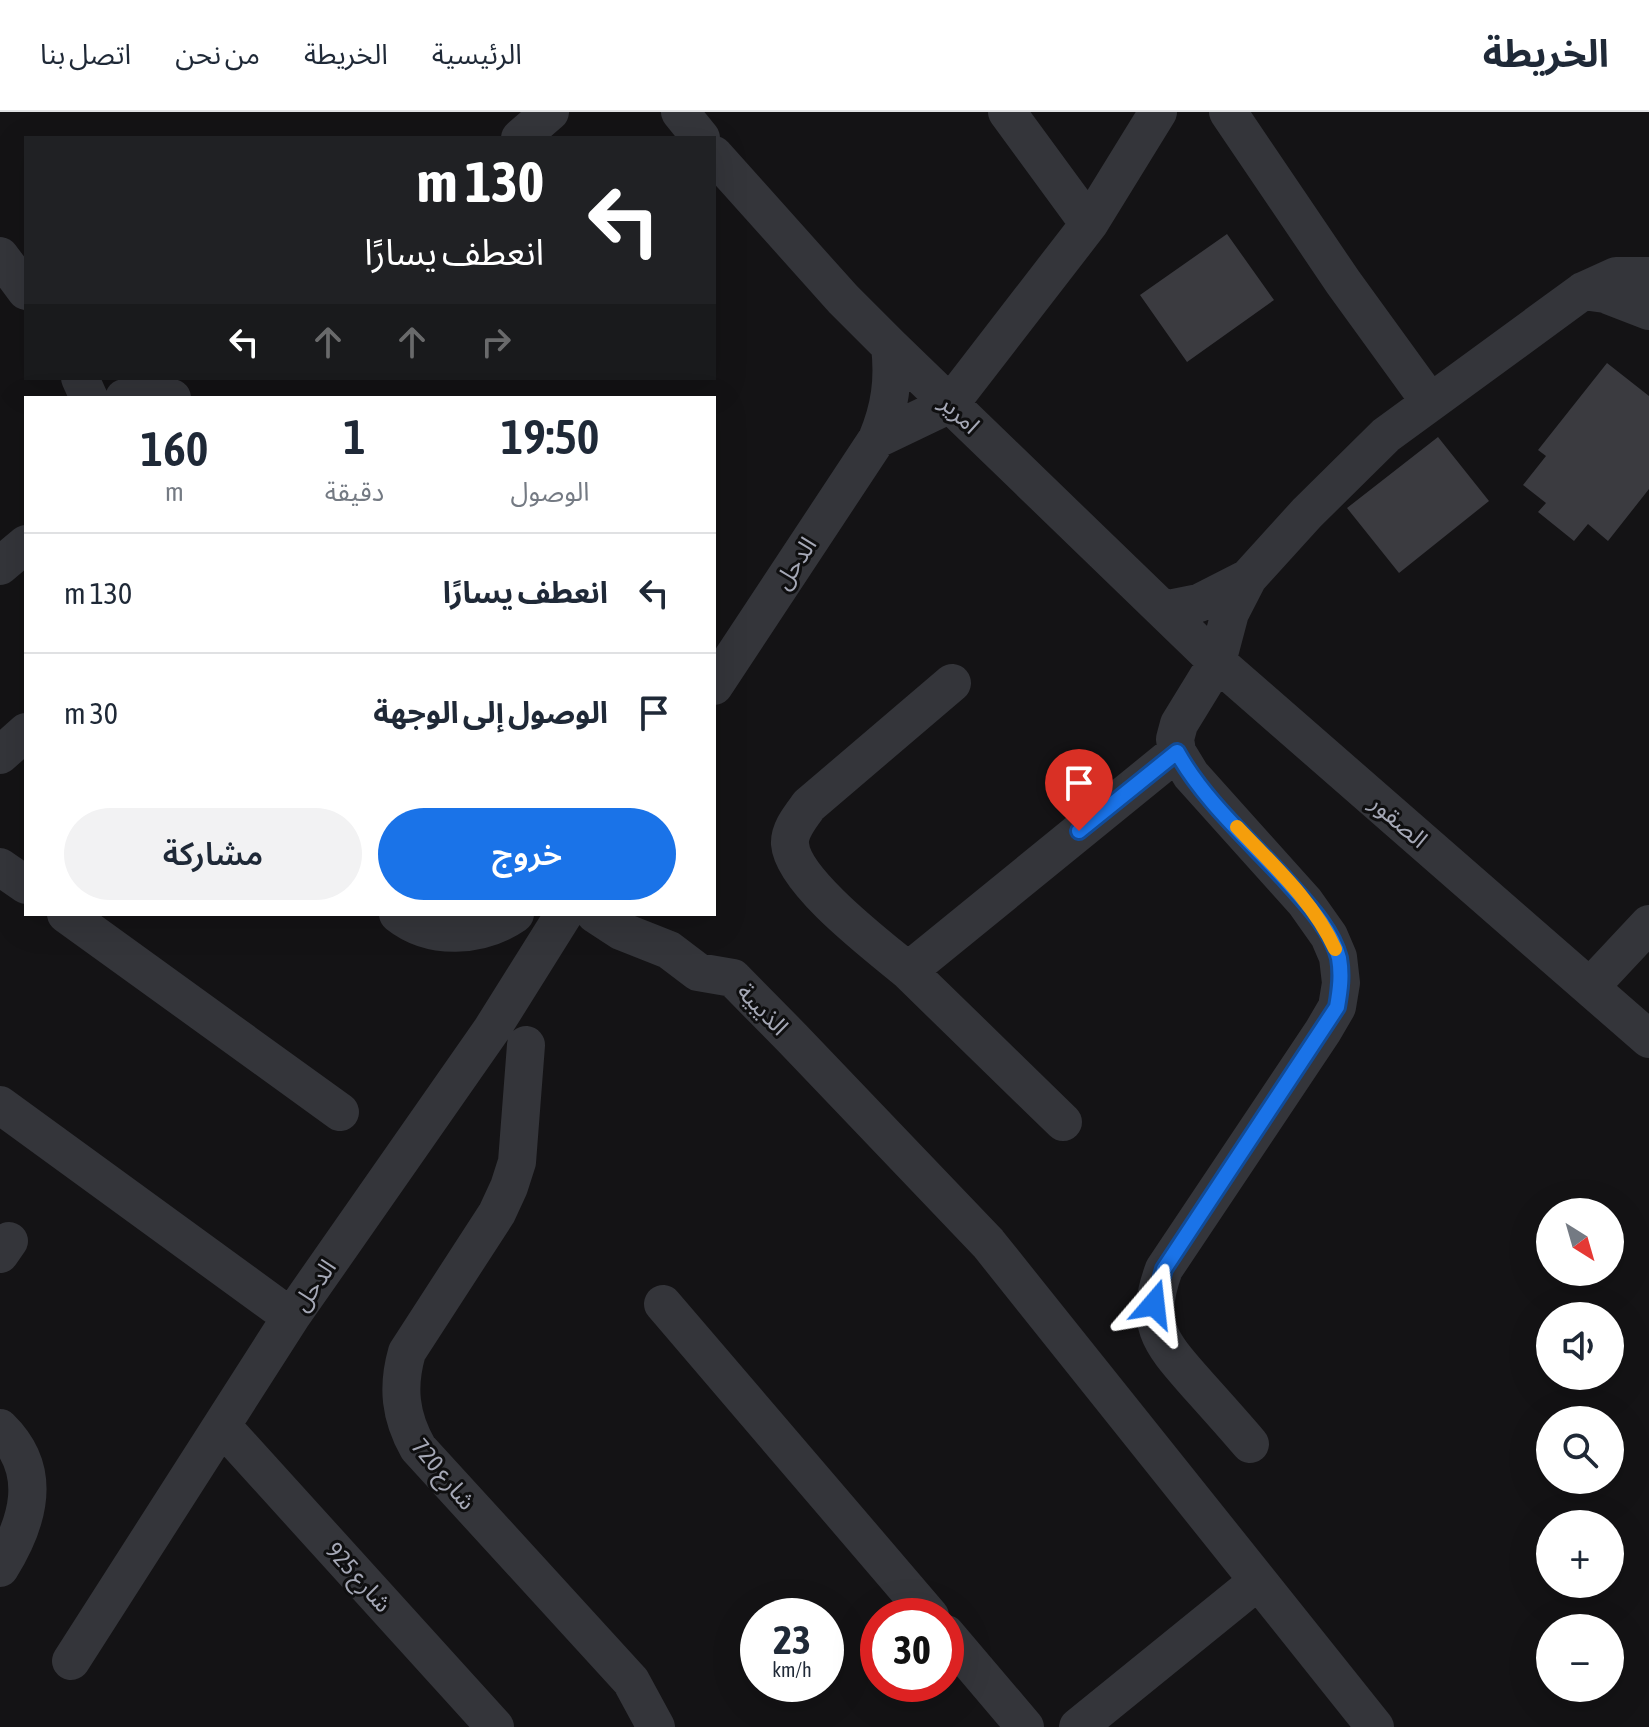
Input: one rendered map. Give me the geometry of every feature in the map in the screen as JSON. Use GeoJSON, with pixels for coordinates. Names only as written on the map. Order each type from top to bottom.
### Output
{"type":"FeatureCollection","features":[{"type":"Feature","properties":{"kind":"street"},"geometry":{"type":"LineString","coordinates":[[522,136],[550,112]]}},
{"type":"Feature","properties":{"kind":"street"},"geometry":{"type":"LineString","coordinates":[[680,112],[699,136]]}},
{"type":"Feature","properties":{"kind":"street"},"geometry":{"type":"LineString","coordinates":[[1007,112],[1089,224]]}},
{"type":"Feature","properties":{"kind":"street"},"geometry":{"type":"LineString","coordinates":[[877,439],[950,404],[1089,224],[1158,112]]}},
{"type":"Feature","properties":{"kind":"street"},"geometry":{"type":"LineString","coordinates":[[1228,112],[1343,282],[1430,402]]}},
{"type":"Feature","properties":{"kind":"street","name":"امرير"},"geometry":{"type":"LineString","coordinates":[[716,157],[843,299],[1217,662]]}},
{"type":"Feature","properties":{"kind":"street"},"geometry":{"type":"LineString","coordinates":[[0,256],[24,288]]}},
{"type":"Feature","properties":{"kind":"street"},"geometry":{"type":"LineString","coordinates":[[1250,1444],[1164,1346],[1155,1318],[1157,1286],[1164,1269],[1323,1031],[1337,1007],[1341,983],[1338,957],[1320,921],[1191,775],[1177,752],[1175,739],[1179,724],[1217,662],[1228,620],[1248,578],[1341,476],[1386,435],[1583,291],[1616,276],[1649,276]]}},
{"type":"Feature","properties":{"kind":"street"},"geometry":{"type":"LineString","coordinates":[[1583,291],[1605,294],[1649,311]]}},
{"type":"Feature","properties":{"kind":"street","name":"الدحل"},"geometry":{"type":"LineString","coordinates":[[716,683],[877,439],[892,385],[890,346]]}},
{"type":"Feature","properties":{"kind":"street"},"geometry":{"type":"LineString","coordinates":[[133,396],[159,390]]}},
{"type":"Feature","properties":{"kind":"street"},"geometry":{"type":"LineString","coordinates":[[0,566],[24,546]]}},
{"type":"Feature","properties":{"kind":"street"},"geometry":{"type":"LineString","coordinates":[[1164,610],[1199,603],[1248,578]]}},
{"type":"Feature","properties":{"kind":"street","name":"الصقور"},"geometry":{"type":"LineString","coordinates":[[1217,662],[1649,1039]]}},
{"type":"Feature","properties":{"kind":"street"},"geometry":{"type":"LineString","coordinates":[[952,683],[809,805],[789,840],[793,856],[803,875],[849,921],[908,971],[1063,1122]]}},
{"type":"Feature","properties":{"kind":"street"},"geometry":{"type":"LineString","coordinates":[[0,755],[24,734]]}},
{"type":"Feature","properties":{"kind":"street"},"geometry":{"type":"LineString","coordinates":[[908,971],[1177,752]]}},
{"type":"Feature","properties":{"kind":"street"},"geometry":{"type":"LineString","coordinates":[[0,867],[24,884]]}},
{"type":"Feature","properties":{"kind":"street"},"geometry":{"type":"LineString","coordinates":[[69,916],[340,1112]]}},
{"type":"Feature","properties":{"kind":"street"},"geometry":{"type":"LineString","coordinates":[[400,916],[410,924],[444,933],[470,932],[496,925],[512,916]]}},
{"type":"Feature","properties":{"kind":"street","name":"الدحل"},"geometry":{"type":"LineString","coordinates":[[71,1661],[291,1317],[492,1029],[563,916]]}},
{"type":"Feature","properties":{"kind":"street","name":"الذيبية"},"geometry":{"type":"LineString","coordinates":[[598,916],[621,931],[669,950],[698,972],[733,978],[988,1243],[1375,1727]]}},
{"type":"Feature","properties":{"kind":"street"},"geometry":{"type":"LineString","coordinates":[[1590,987],[1649,924]]}},
{"type":"Feature","properties":{"kind":"street","name":"شارع 720"},"geometry":{"type":"LineString","coordinates":[[526,1045],[518,1151],[509,1187],[497,1213],[407,1352],[401,1372],[402,1411],[408,1431],[418,1448],[631,1681],[656,1727]]}},
{"type":"Feature","properties":{"kind":"street"},"geometry":{"type":"LineString","coordinates":[[0,1105],[291,1317]]}},
{"type":"Feature","properties":{"kind":"street"},"geometry":{"type":"LineString","coordinates":[[663,1304],[915,1598]]}},
{"type":"Feature","properties":{"kind":"street","name":"شارع 925"},"geometry":{"type":"LineString","coordinates":[[222,1426],[495,1727]]}},
{"type":"Feature","properties":{"kind":"street"},"geometry":{"type":"LineString","coordinates":[[0,1428],[18,1453],[28,1490],[22,1528],[0,1568]]}},
{"type":"Feature","properties":{"kind":"street"},"geometry":{"type":"LineString","coordinates":[[1078,1727],[1258,1581]]}},
{"type":"Feature","properties":{"kind":"street"},"geometry":{"type":"LineString","coordinates":[[964,1655],[1025,1727]]}},
{"type":"Feature","properties":{"kind":"building"},"geometry":{"type":"Polygon","coordinates":[[[1227,234],[1274,300],[1187,362],[1140,295],[1227,234]]]}},
{"type":"Feature","properties":{"kind":"building"},"geometry":{"type":"Polygon","coordinates":[[[1607,363],[1649,396],[1649,489],[1608,541],[1588,524],[1574,541],[1538,512],[1546,503],[1523,485],[1546,456],[1538,450],[1607,363]]]}},
{"type":"Feature","properties":{"kind":"building"},"geometry":{"type":"Polygon","coordinates":[[[1438,437],[1489,501],[1399,573],[1347,508],[1438,437]]]}},
{"type":"Feature","properties":{"kind":"slow traffic"},"geometry":{"type":"LineString","coordinates":[[1237,827],[1305,902],[1320,921],[1335,949]]}},
{"type":"Feature","properties":{"kind":"route"},"geometry":{"type":"LineString","coordinates":[[1079,831],[1177,752],[1191,775],[1320,921],[1338,957],[1341,983],[1337,1007],[1164,1269],[1154,1304]]}}]}
